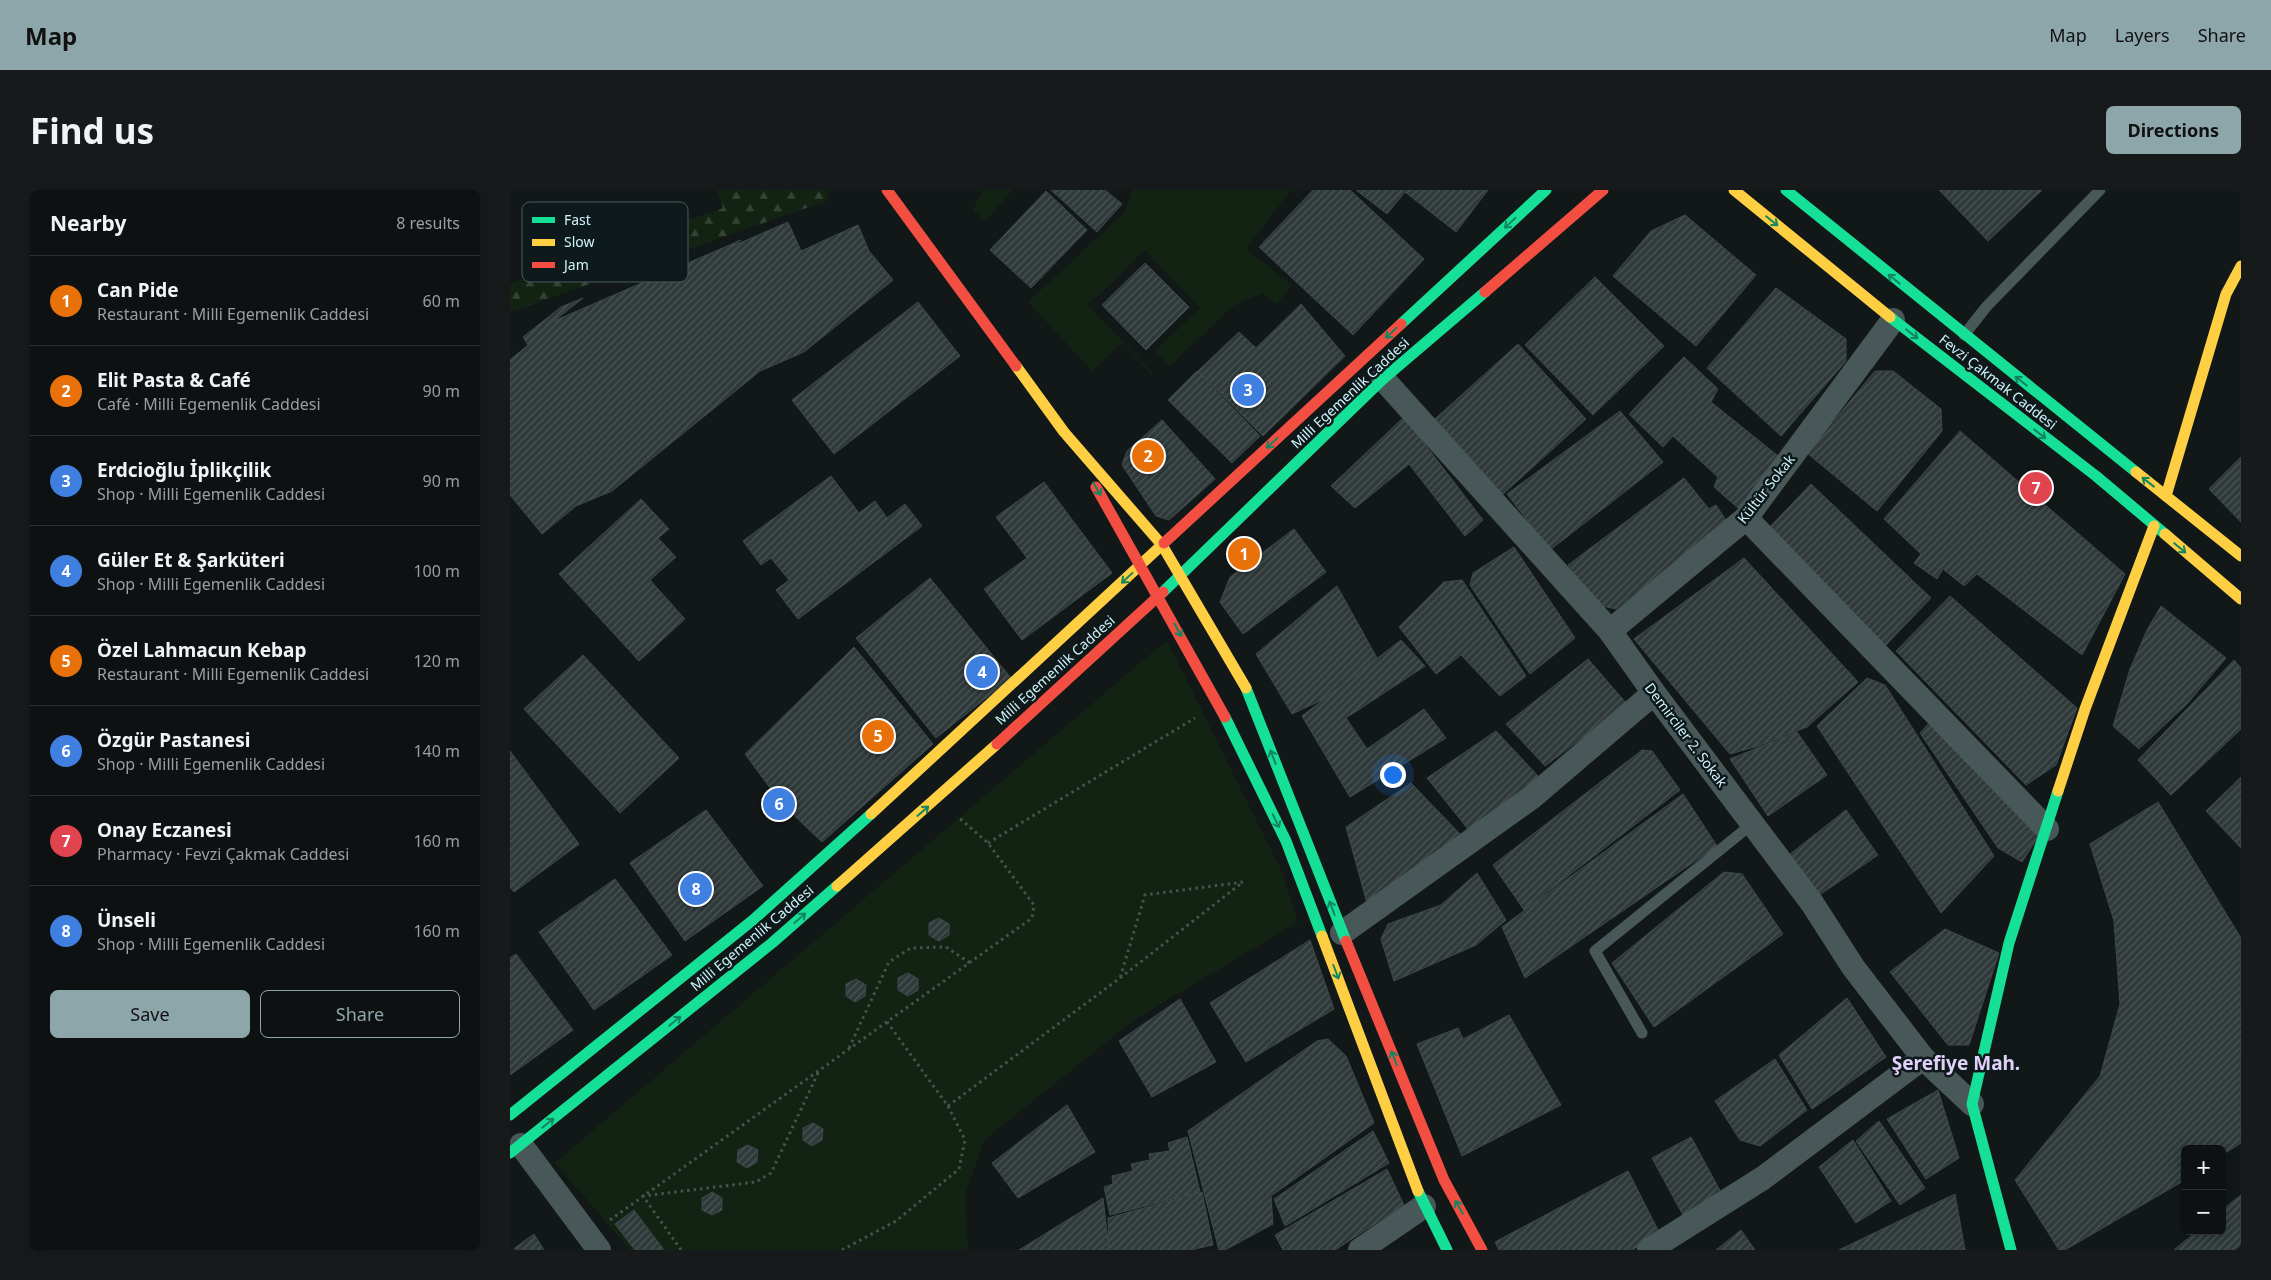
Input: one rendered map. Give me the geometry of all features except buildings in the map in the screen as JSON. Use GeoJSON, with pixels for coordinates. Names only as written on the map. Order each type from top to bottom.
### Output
{"type":"FeatureCollection","features":[{"type":"Feature","properties":{"kind":"street"},"geometry":{"type":"LineString","coordinates":[[887,190],[1064,432],[1162,545],[1246,688],[1342,933],[1444,1180],[1482,1250]]}},
{"type":"Feature","properties":{"kind":"street","name":"Milli Egemenlik Caddesi"},"geometry":{"type":"LineString","coordinates":[[510,1115],[753,920],[913,776],[1546,190]]}},
{"type":"Feature","properties":{"kind":"street","name":"Milli Egemenlik Caddesi"},"geometry":{"type":"LineString","coordinates":[[515,1149],[772,943],[936,799],[1159,596],[1384,379],[1604,190]]}},
{"type":"Feature","properties":{"kind":"street","name":"Fevzi Çakmak Caddesi"},"geometry":{"type":"LineString","coordinates":[[1734,190],[1892,320],[2096,476],[2241,600]]}},
{"type":"Feature","properties":{"kind":"street","name":"Fevzi Çakmak Caddesi"},"geometry":{"type":"LineString","coordinates":[[1786,190],[2241,556]]}},
{"type":"Feature","properties":{"kind":"street"},"geometry":{"type":"LineString","coordinates":[[2166,496],[2226,294],[2241,266]]}},
{"type":"Feature","properties":{"kind":"street","name":"Kültür Sokak"},"geometry":{"type":"LineString","coordinates":[[1610,631],[1746,518],[1892,320]]}},
{"type":"Feature","properties":{"kind":"street","name":"Demirciler 2. Sokak"},"geometry":{"type":"LineString","coordinates":[[1384,379],[1610,631],[1654,693],[1812,903],[1854,967],[1923,1058],[1972,1104]]}},
{"type":"Feature","properties":{"kind":"street"},"geometry":{"type":"LineString","coordinates":[[1064,432],[1219,704],[1286,841],[1424,1206],[1447,1250]]}},
{"type":"Feature","properties":{"kind":"street"},"geometry":{"type":"LineString","coordinates":[[1746,518],[2047,829]]}},
{"type":"Feature","properties":{"kind":"street"},"geometry":{"type":"LineString","coordinates":[[2011,1250],[1972,1104],[2009,943],[2085,709],[2154,526]]}},
{"type":"Feature","properties":{"kind":"street"},"geometry":{"type":"LineString","coordinates":[[1342,933],[1531,798],[1654,693]]}},
{"type":"Feature","properties":{"kind":"street"},"geometry":{"type":"LineString","coordinates":[[1649,1250],[1763,1178],[1923,1058]]}},
{"type":"Feature","properties":{"kind":"street"},"geometry":{"type":"LineString","coordinates":[[515,1149],[594,1243]]}},
{"type":"Feature","properties":{"kind":"street"},"geometry":{"type":"LineString","coordinates":[[1360,1250],[1424,1206]]}},
{"type":"Feature","properties":{"kind":"lane"},"geometry":{"type":"LineString","coordinates":[[1964,335],[1987,306],[2100,190]]}},
{"type":"Feature","properties":{"kind":"lane"},"geometry":{"type":"LineString","coordinates":[[1642,1033],[1595,951],[1752,824]]}},
{"type":"Feature","properties":{"kind":"path"},"geometry":{"type":"LineString","coordinates":[[988,843],[1219,704]]}},
{"type":"Feature","properties":{"kind":"path"},"geometry":{"type":"LineString","coordinates":[[594,1243],[643,1196],[1032,918],[1034,905],[988,843],[936,799]]}},
{"type":"Feature","properties":{"kind":"path"},"geometry":{"type":"LineString","coordinates":[[948,1106],[1120,978],[1243,882],[1144,895],[1120,978]]}},
{"type":"Feature","properties":{"kind":"path"},"geometry":{"type":"LineString","coordinates":[[848,1050],[889,962],[911,948],[946,947],[970,963]]}},
{"type":"Feature","properties":{"kind":"path"},"geometry":{"type":"LineString","coordinates":[[842,1250],[896,1221],[959,1169],[965,1140],[948,1106],[887,1022]]}},
{"type":"Feature","properties":{"kind":"path"},"geometry":{"type":"LineString","coordinates":[[643,1196],[756,1182],[771,1173],[819,1071]]}},
{"type":"Feature","properties":{"kind":"path"},"geometry":{"type":"LineString","coordinates":[[643,1196],[681,1250]]}},
{"type":"Feature","properties":{"kind":"green space"},"geometry":{"type":"Polygon","coordinates":[[[717,190],[826,190],[829,200],[688,250],[688,220],[723,208],[717,190]]]}},
{"type":"Feature","properties":{"kind":"green space"},"geometry":{"type":"Polygon","coordinates":[[[982,190],[1013,190],[985,221],[973,210],[982,190]]]}},
{"type":"Feature","properties":{"kind":"green space"},"geometry":{"type":"Polygon","coordinates":[[[1132,190],[1291,190],[1246,249],[1292,285],[1277,304],[1263,293],[1233,306],[1170,366],[1155,351],[1200,308],[1145,250],[1088,305],[1153,373],[1152,375],[1122,343],[1092,371],[1028,302],[1125,212],[1132,190]]]}},
{"type":"Feature","properties":{"kind":"green space"},"geometry":{"type":"Polygon","coordinates":[[[522,279],[522,282],[595,282],[510,312],[510,283],[522,279]]]}},
{"type":"Feature","properties":{"kind":"green space"},"geometry":{"type":"Polygon","coordinates":[[[1168,642],[1283,874],[1298,922],[1134,1020],[984,1140],[965,1195],[968,1250],[630,1250],[555,1163],[1161,645],[1168,642]]]}},
{"type":"Feature","properties":{"kind":"traffic: fast"},"geometry":{"type":"LineString","coordinates":[[1401,324],[1546,190]]}},
{"type":"Feature","properties":{"kind":"traffic: fast"},"geometry":{"type":"LineString","coordinates":[[1786,190],[2136,472]]}},
{"type":"Feature","properties":{"kind":"traffic: fast"},"geometry":{"type":"LineString","coordinates":[[1163,592],[1383,379],[1485,292]]}},
{"type":"Feature","properties":{"kind":"traffic: fast"},"geometry":{"type":"LineString","coordinates":[[1890,317],[2096,476],[2165,534]]}},
{"type":"Feature","properties":{"kind":"traffic: fast"},"geometry":{"type":"LineString","coordinates":[[1246,688],[1346,941]]}},
{"type":"Feature","properties":{"kind":"traffic: fast"},"geometry":{"type":"LineString","coordinates":[[1225,717],[1286,841],[1322,936]]}},
{"type":"Feature","properties":{"kind":"traffic: fast"},"geometry":{"type":"LineString","coordinates":[[2011,1250],[1972,1104],[2009,943],[2058,791]]}},
{"type":"Feature","properties":{"kind":"traffic: fast"},"geometry":{"type":"LineString","coordinates":[[510,1115],[753,920],[871,814]]}},
{"type":"Feature","properties":{"kind":"traffic: fast"},"geometry":{"type":"LineString","coordinates":[[510,1153],[772,943],[837,886]]}},
{"type":"Feature","properties":{"kind":"traffic: fast"},"geometry":{"type":"LineString","coordinates":[[1418,1191],[1447,1250]]}},
{"type":"Feature","properties":{"kind":"traffic: slow"},"geometry":{"type":"LineString","coordinates":[[1734,190],[1890,317]]}},
{"type":"Feature","properties":{"kind":"traffic: slow"},"geometry":{"type":"LineString","coordinates":[[2166,496],[2226,294],[2241,266]]}},
{"type":"Feature","properties":{"kind":"traffic: slow"},"geometry":{"type":"LineString","coordinates":[[1016,366],[1064,432],[1162,545],[1246,688]]}},
{"type":"Feature","properties":{"kind":"traffic: slow"},"geometry":{"type":"LineString","coordinates":[[2136,472],[2241,556]]}},
{"type":"Feature","properties":{"kind":"traffic: slow"},"geometry":{"type":"LineString","coordinates":[[2058,791],[2085,709],[2154,526]]}},
{"type":"Feature","properties":{"kind":"traffic: slow"},"geometry":{"type":"LineString","coordinates":[[2165,534],[2241,599]]}},
{"type":"Feature","properties":{"kind":"traffic: slow"},"geometry":{"type":"LineString","coordinates":[[871,814],[1164,543]]}},
{"type":"Feature","properties":{"kind":"traffic: slow"},"geometry":{"type":"LineString","coordinates":[[837,886],[997,744]]}},
{"type":"Feature","properties":{"kind":"traffic: slow"},"geometry":{"type":"LineString","coordinates":[[1322,936],[1418,1191]]}},
{"type":"Feature","properties":{"kind":"traffic: jam"},"geometry":{"type":"LineString","coordinates":[[887,190],[1016,366]]}},
{"type":"Feature","properties":{"kind":"traffic: jam"},"geometry":{"type":"LineString","coordinates":[[1485,292],[1603,190]]}},
{"type":"Feature","properties":{"kind":"traffic: jam"},"geometry":{"type":"LineString","coordinates":[[1164,543],[1401,324]]}},
{"type":"Feature","properties":{"kind":"traffic: jam"},"geometry":{"type":"LineString","coordinates":[[1096,487],[1225,717]]}},
{"type":"Feature","properties":{"kind":"traffic: jam"},"geometry":{"type":"LineString","coordinates":[[997,744],[1163,592]]}},
{"type":"Feature","properties":{"kind":"traffic: jam"},"geometry":{"type":"LineString","coordinates":[[1346,941],[1444,1180],[1482,1250]]}},
{"type":"Feature","properties":{"kind":"place","name":"Erdcioğlu İplikçilik"},"geometry":{"type":"Point","coordinates":[1248,390]}},
{"type":"Feature","properties":{"kind":"place","name":"Elit Pasta & Café"},"geometry":{"type":"Point","coordinates":[1148,456]}},
{"type":"Feature","properties":{"kind":"place","name":"Onay Eczanesi"},"geometry":{"type":"Point","coordinates":[2036,488]}},
{"type":"Feature","properties":{"kind":"place","name":"Can Pide"},"geometry":{"type":"Point","coordinates":[1244,554]}},
{"type":"Feature","properties":{"kind":"place","name":"Güler Et & Şarküteri"},"geometry":{"type":"Point","coordinates":[982,672]}},
{"type":"Feature","properties":{"kind":"place","name":"Özel Lahmacun Kebap"},"geometry":{"type":"Point","coordinates":[878,736]}},
{"type":"Feature","properties":{"kind":"place","name":"Özgür Pastanesi"},"geometry":{"type":"Point","coordinates":[779,804]}},
{"type":"Feature","properties":{"kind":"place","name":"Ünseli"},"geometry":{"type":"Point","coordinates":[696,889]}},
{"type":"Feature","properties":{"kind":"district","name":"Şerefiye Mah."},"geometry":{"type":"Point","coordinates":[1956,1063]}}]}
